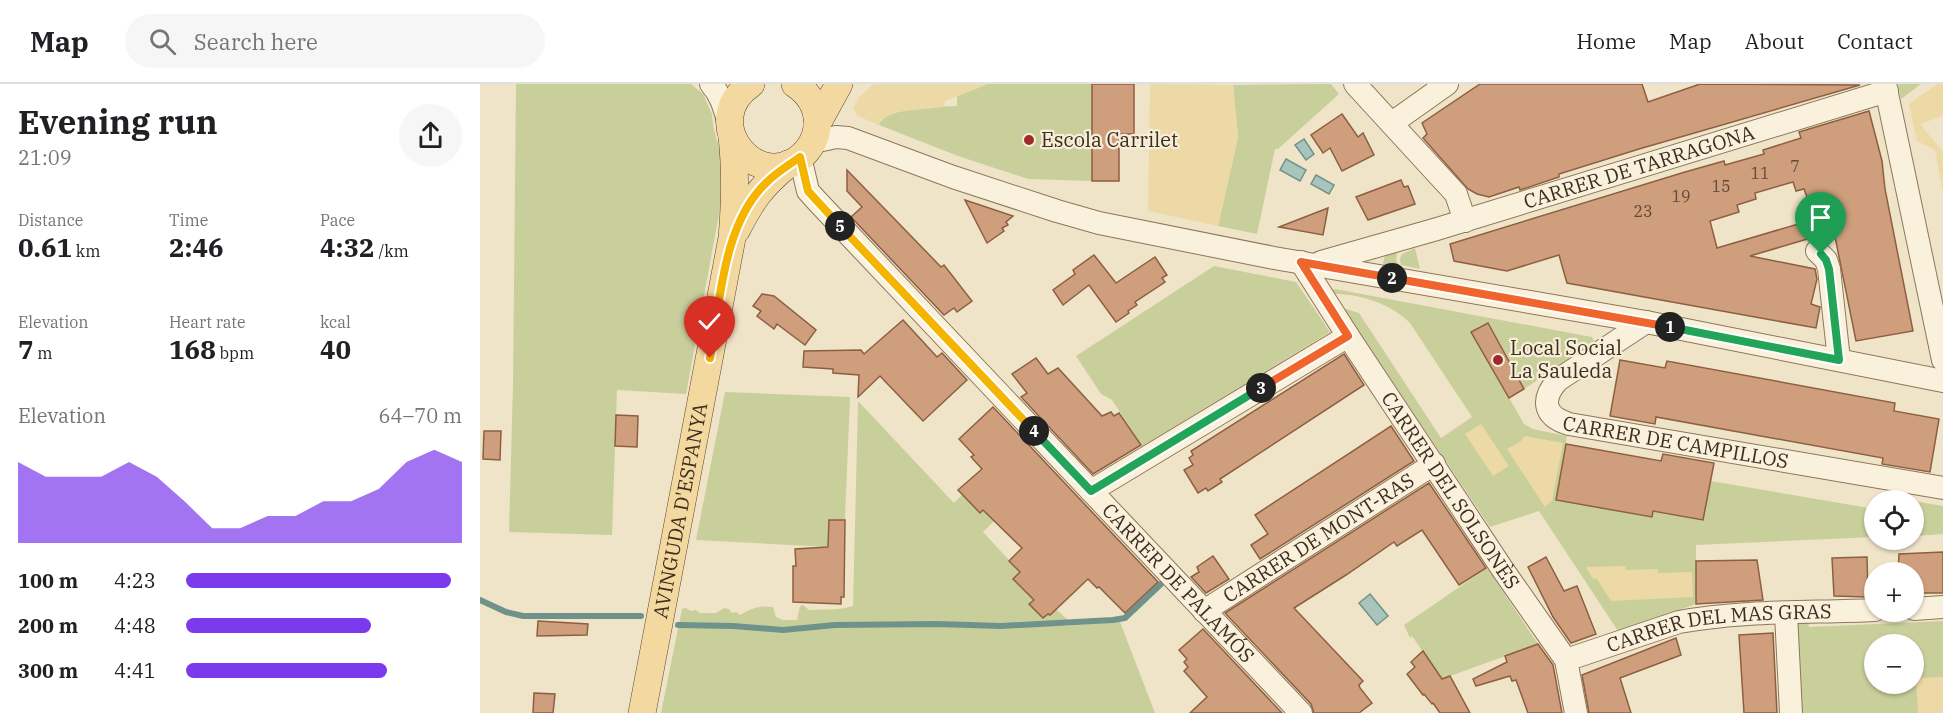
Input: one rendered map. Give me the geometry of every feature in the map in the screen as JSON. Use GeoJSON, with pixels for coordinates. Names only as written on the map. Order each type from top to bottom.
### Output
{"type":"FeatureCollection","features":[{"type":"Feature","properties":{"kind":"main road","name":"AVINGUDA D'ESPANYA"},"geometry":{"type":"LineString","coordinates":[[642,713],[732,238],[735,165],[730,114],[741,92],[751,84]]}},
{"type":"Feature","properties":{"kind":"main road"},"geometry":{"type":"LineString","coordinates":[[731,132],[738,149],[754,162],[767,166],[805,147],[813,104],[806,92],[795,84]]}},
{"type":"Feature","properties":{"kind":"main road","name":"AVINGUDA D'ESPANYA"},"geometry":{"type":"LineString","coordinates":[[732,238],[755,196],[805,147],[839,84]]}},
{"type":"Feature","properties":{"kind":"street"},"geometry":{"type":"LineString","coordinates":[[711,84],[718,91],[731,132]]}},
{"type":"Feature","properties":{"kind":"street"},"geometry":{"type":"LineString","coordinates":[[1354,84],[1456,194],[1465,221]]}},
{"type":"Feature","properties":{"kind":"street"},"geometry":{"type":"LineString","coordinates":[[1392,123],[1447,84]]}},
{"type":"Feature","properties":{"kind":"street"},"geometry":{"type":"LineString","coordinates":[[1886,88],[1943,360]]}},
{"type":"Feature","properties":{"kind":"street","name":"CARRER DE TARRAGONA"},"geometry":{"type":"LineString","coordinates":[[1305,268],[1465,221],[1886,88]]}},
{"type":"Feature","properties":{"kind":"street"},"geometry":{"type":"LineString","coordinates":[[805,147],[836,137],[848,138],[953,177],[1078,217],[1305,268],[1350,270],[1646,322],[1943,381]]}},
{"type":"Feature","properties":{"kind":"street","name":"CARRER DE PALAMÓS"},"geometry":{"type":"LineString","coordinates":[[805,147],[808,191],[1301,713]]}},
{"type":"Feature","properties":{"kind":"street","name":"CARRER DE TARRAGONA"},"geometry":{"type":"LineString","coordinates":[[1350,270],[1347,263],[1389,244]]}},
{"type":"Feature","properties":{"kind":"street"},"geometry":{"type":"LineString","coordinates":[[1817,251],[1826,260],[1829,269],[1839,360]]}},
{"type":"Feature","properties":{"kind":"street","name":"CARRER DEL SOLSONÈS"},"geometry":{"type":"LineString","coordinates":[[1305,268],[1503,570],[1566,660],[1576,713]]}},
{"type":"Feature","properties":{"kind":"street","name":"CARRER DE CAMPILLOS"},"geometry":{"type":"LineString","coordinates":[[1646,322],[1558,380],[1546,399],[1548,410],[1553,417],[1569,424],[1943,488]]}},
{"type":"Feature","properties":{"kind":"street"},"geometry":{"type":"LineString","coordinates":[[1091,491],[1348,336]]}},
{"type":"Feature","properties":{"kind":"street","name":"CARRER DE MONT-RAS"},"geometry":{"type":"LineString","coordinates":[[1204,610],[1434,464]]}},
{"type":"Feature","properties":{"kind":"street"},"geometry":{"type":"LineString","coordinates":[[1924,608],[1943,607]]}},
{"type":"Feature","properties":{"kind":"street","name":"CARRER DEL MAS GRAS"},"geometry":{"type":"LineString","coordinates":[[1566,660],[1679,622],[1737,615],[1864,610]]}},
{"type":"Feature","properties":{"kind":"street"},"geometry":{"type":"LineString","coordinates":[[1786,614],[1791,713]]}},
{"type":"Feature","properties":{"kind":"green space"},"geometry":{"type":"Polygon","coordinates":[[[516,84],[691,84],[703,94],[712,114],[722,161],[721,203],[686,394],[617,390],[612,535],[509,532],[516,84]]]}},
{"type":"Feature","properties":{"kind":"green space","name":"Escola Carrilet"},"geometry":{"type":"Polygon","coordinates":[[[988,84],[1092,84],[1092,181],[1028,179],[958,156],[879,125],[883,119],[901,111],[957,106],[957,96],[988,84]]]}},
{"type":"Feature","properties":{"kind":"green space"},"geometry":{"type":"Polygon","coordinates":[[[1331,84],[1339,94],[1278,149],[1275,149],[1257,234],[1218,226],[1238,137],[1233,85],[1331,84]]]}},
{"type":"Feature","properties":{"kind":"green space"},"geometry":{"type":"Polygon","coordinates":[[[1898,84],[1921,84],[1901,99],[1898,84]]]}},
{"type":"Feature","properties":{"kind":"green space"},"geometry":{"type":"Polygon","coordinates":[[[1415,248],[1420,269],[1401,265],[1402,254],[1415,248]]]}},
{"type":"Feature","properties":{"kind":"green space"},"geometry":{"type":"Polygon","coordinates":[[[1401,250],[1397,253],[1396,260],[1400,269],[1386,270],[1383,263],[1385,255],[1401,250]]]}},
{"type":"Feature","properties":{"kind":"green space"},"geometry":{"type":"Polygon","coordinates":[[[1214,266],[1296,282],[1330,332],[1142,446],[1112,400],[1101,394],[1076,356],[1214,266]]]}},
{"type":"Feature","properties":{"kind":"green space"},"geometry":{"type":"Polygon","coordinates":[[[1331,290],[1592,337],[1594,341],[1592,344],[1524,389],[1488,323],[1472,332],[1524,424],[1533,429],[1567,436],[1556,500],[1651,517],[1653,511],[1703,520],[1711,481],[1864,507],[1864,537],[1696,545],[1696,604],[1618,631],[1539,511],[1490,527],[1343,308],[1359,313],[1441,438],[1472,417],[1410,323],[1385,305],[1365,298],[1334,294],[1331,290]]]}},
{"type":"Feature","properties":{"kind":"green space"},"geometry":{"type":"Polygon","coordinates":[[[725,392],[850,397],[845,520],[829,520],[828,547],[696,540],[725,392]]]}},
{"type":"Feature","properties":{"kind":"green space"},"geometry":{"type":"Polygon","coordinates":[[[858,401],[954,503],[963,494],[988,505],[998,517],[983,532],[1020,572],[1013,580],[1034,600],[1029,604],[1043,618],[1056,609],[1069,621],[1064,626],[1120,622],[1155,713],[661,713],[682,609],[696,610],[700,613],[716,613],[724,608],[740,615],[768,606],[773,607],[776,617],[783,620],[797,620],[800,606],[803,605],[809,610],[853,606],[858,401]]]}},
{"type":"Feature","properties":{"kind":"green space"},"geometry":{"type":"Polygon","coordinates":[[[1924,503],[1943,506],[1943,534],[1924,535],[1924,503]]]}},
{"type":"Feature","properties":{"kind":"green space"},"geometry":{"type":"Polygon","coordinates":[[[1487,568],[1538,644],[1442,679],[1412,636],[1410,638],[1404,625],[1487,568]]]}},
{"type":"Feature","properties":{"kind":"green space"},"geometry":{"type":"Polygon","coordinates":[[[1808,620],[1809,627],[1943,621],[1943,713],[1801,713],[1797,623],[1808,620]]]}},
{"type":"Feature","properties":{"kind":"sand"},"geometry":{"type":"Polygon","coordinates":[[[874,84],[988,84],[945,101],[944,107],[896,112],[880,120],[879,125],[858,116],[853,109],[859,97],[874,84]]]}},
{"type":"Feature","properties":{"kind":"sand"},"geometry":{"type":"Polygon","coordinates":[[[1150,84],[1233,85],[1238,137],[1218,226],[1148,211],[1150,84]]]}},
{"type":"Feature","properties":{"kind":"sand"},"geometry":{"type":"Polygon","coordinates":[[[1937,84],[1943,84],[1943,116],[1920,124],[1943,152],[1943,192],[1935,150],[1917,141],[1909,104],[1937,84]]]}},
{"type":"Feature","properties":{"kind":"sand"},"geometry":{"type":"Polygon","coordinates":[[[1481,424],[1509,466],[1493,476],[1465,434],[1481,424]]]}},
{"type":"Feature","properties":{"kind":"sand"},"geometry":{"type":"Polygon","coordinates":[[[1525,436],[1563,443],[1552,501],[1545,507],[1507,449],[1520,442],[1525,436]]]}},
{"type":"Feature","properties":{"kind":"sand"},"geometry":{"type":"Polygon","coordinates":[[[1625,566],[1626,570],[1658,569],[1658,573],[1692,572],[1693,597],[1611,601],[1586,567],[1625,566]]]}},
{"type":"Feature","properties":{"kind":"sand"},"geometry":{"type":"Polygon","coordinates":[[[1943,677],[1943,713],[1918,713],[1917,694],[1924,694],[1924,678],[1943,677]]]}},
{"type":"Feature","properties":{"kind":"water"},"geometry":{"type":"Polygon","coordinates":[[[1304,139],[1314,154],[1306,160],[1295,145],[1304,139]]]}},
{"type":"Feature","properties":{"kind":"water"},"geometry":{"type":"Polygon","coordinates":[[[1286,159],[1306,170],[1300,181],[1280,170],[1286,159]]]}},
{"type":"Feature","properties":{"kind":"water"},"geometry":{"type":"Polygon","coordinates":[[[1316,175],[1334,185],[1329,194],[1311,184],[1316,175]]]}},
{"type":"Feature","properties":{"kind":"water"},"geometry":{"type":"Polygon","coordinates":[[[1370,594],[1388,616],[1377,625],[1359,603],[1370,594]]]}},
{"type":"Feature","properties":{"kind":"building"},"geometry":{"type":"Polygon","coordinates":[[[1092,84],[1134,84],[1134,134],[1119,134],[1119,181],[1092,181],[1092,84]]]}},
{"type":"Feature","properties":{"kind":"building"},"geometry":{"type":"Polygon","coordinates":[[[1480,84],[1642,84],[1648,102],[1700,84],[1860,85],[1639,149],[1559,174],[1559,177],[1520,190],[1519,187],[1489,197],[1468,189],[1423,138],[1427,134],[1422,123],[1480,84]]]}},
{"type":"Feature","properties":{"kind":"building"},"geometry":{"type":"Polygon","coordinates":[[[1869,111],[1882,161],[1885,189],[1913,331],[1856,341],[1830,212],[1824,240],[1821,235],[1750,256],[1815,269],[1817,279],[1811,304],[1820,307],[1816,328],[1567,283],[1559,255],[1507,271],[1454,261],[1450,244],[1685,172],[1724,161],[1725,165],[1764,154],[1763,150],[1801,138],[1799,132],[1869,111]],[[1793,182],[1755,193],[1756,199],[1737,205],[1739,212],[1710,221],[1717,248],[1815,219],[1804,189],[1796,191],[1793,182]]]}},
{"type":"Feature","properties":{"kind":"building"},"geometry":{"type":"Polygon","coordinates":[[[1342,114],[1358,137],[1363,133],[1374,155],[1342,171],[1330,148],[1323,153],[1311,135],[1342,114]]]}},
{"type":"Feature","properties":{"kind":"building"},"geometry":{"type":"Polygon","coordinates":[[[847,170],[941,267],[944,265],[972,301],[957,312],[954,308],[944,315],[851,217],[862,207],[847,191],[847,170]]]}},
{"type":"Feature","properties":{"kind":"building"},"geometry":{"type":"Polygon","coordinates":[[[1401,180],[1404,187],[1408,186],[1415,204],[1368,220],[1356,197],[1401,180]]]}},
{"type":"Feature","properties":{"kind":"building"},"geometry":{"type":"Polygon","coordinates":[[[965,200],[1013,216],[1006,222],[1008,225],[1002,228],[1004,231],[987,243],[965,200]]]}},
{"type":"Feature","properties":{"kind":"building"},"geometry":{"type":"Polygon","coordinates":[[[1328,208],[1323,235],[1279,227],[1328,208]]]}},
{"type":"Feature","properties":{"kind":"building"},"geometry":{"type":"Polygon","coordinates":[[[1094,255],[1116,283],[1155,257],[1167,275],[1162,278],[1165,282],[1135,302],[1137,305],[1116,322],[1089,285],[1063,305],[1053,290],[1075,274],[1073,270],[1094,255]]]}},
{"type":"Feature","properties":{"kind":"building"},"geometry":{"type":"Polygon","coordinates":[[[762,294],[774,296],[816,330],[805,345],[777,324],[774,329],[757,316],[761,311],[753,306],[762,294]]]}},
{"type":"Feature","properties":{"kind":"building"},"geometry":{"type":"Polygon","coordinates":[[[903,320],[937,357],[942,353],[967,380],[923,421],[880,376],[858,397],[859,375],[833,373],[833,369],[803,367],[804,351],[861,350],[864,354],[903,320]]]}},
{"type":"Feature","properties":{"kind":"building","name":"Local Social La Sauleda"},"geometry":{"type":"Polygon","coordinates":[[[1488,323],[1524,389],[1509,398],[1471,332],[1488,323]]]}},
{"type":"Feature","properties":{"kind":"building"},"geometry":{"type":"Polygon","coordinates":[[[1344,354],[1364,385],[1220,479],[1222,482],[1208,491],[1206,488],[1198,493],[1184,470],[1193,465],[1189,458],[1193,455],[1191,451],[1344,354]]]}},
{"type":"Feature","properties":{"kind":"building"},"geometry":{"type":"Polygon","coordinates":[[[1036,358],[1048,374],[1058,368],[1102,416],[1111,412],[1114,416],[1119,413],[1141,445],[1093,474],[1021,397],[1027,393],[1012,374],[1036,358]]]}},
{"type":"Feature","properties":{"kind":"building"},"geometry":{"type":"Polygon","coordinates":[[[1620,360],[1665,368],[1667,361],[1895,403],[1894,411],[1939,419],[1930,472],[1882,464],[1883,458],[1656,417],[1655,424],[1610,416],[1620,360]]]}},
{"type":"Feature","properties":{"kind":"building"},"geometry":{"type":"Polygon","coordinates":[[[993,407],[1158,582],[1125,613],[1088,579],[1050,615],[1043,618],[1029,604],[1034,600],[1013,579],[1020,572],[1009,561],[1022,548],[983,510],[980,513],[958,490],[982,469],[971,457],[974,455],[959,439],[993,407]]]}},
{"type":"Feature","properties":{"kind":"building"},"geometry":{"type":"Polygon","coordinates":[[[616,415],[638,416],[637,447],[615,446],[616,415]]]}},
{"type":"Feature","properties":{"kind":"building"},"geometry":{"type":"Polygon","coordinates":[[[1391,426],[1414,461],[1260,559],[1251,545],[1268,534],[1255,515],[1391,426]]]}},
{"type":"Feature","properties":{"kind":"building"},"geometry":{"type":"Polygon","coordinates":[[[484,431],[501,431],[500,460],[483,459],[484,431]]]}},
{"type":"Feature","properties":{"kind":"building"},"geometry":{"type":"Polygon","coordinates":[[[1566,444],[1661,461],[1663,454],[1714,463],[1703,520],[1653,511],[1652,517],[1556,500],[1566,444]]]}},
{"type":"Feature","properties":{"kind":"building"},"geometry":{"type":"Polygon","coordinates":[[[1429,483],[1486,568],[1459,585],[1422,530],[1397,546],[1394,542],[1294,608],[1363,681],[1359,685],[1360,688],[1372,703],[1359,713],[1314,713],[1311,704],[1225,613],[1429,483]]]}},
{"type":"Feature","properties":{"kind":"building"},"geometry":{"type":"Polygon","coordinates":[[[829,520],[845,520],[844,597],[841,597],[841,604],[793,602],[795,549],[828,547],[829,520]]]}},
{"type":"Feature","properties":{"kind":"building"},"geometry":{"type":"Polygon","coordinates":[[[1943,552],[1943,593],[1924,593],[1924,562],[1899,562],[1899,554],[1943,552]]]}},
{"type":"Feature","properties":{"kind":"building"},"geometry":{"type":"Polygon","coordinates":[[[1213,556],[1229,579],[1206,593],[1191,577],[1199,572],[1197,567],[1213,556]]]}},
{"type":"Feature","properties":{"kind":"building"},"geometry":{"type":"Polygon","coordinates":[[[1546,557],[1564,591],[1577,586],[1596,634],[1571,643],[1553,617],[1528,567],[1546,557]]]}},
{"type":"Feature","properties":{"kind":"building"},"geometry":{"type":"Polygon","coordinates":[[[1867,557],[1867,562],[1864,562],[1864,597],[1834,596],[1832,558],[1867,557]]]}},
{"type":"Feature","properties":{"kind":"building"},"geometry":{"type":"Polygon","coordinates":[[[1757,560],[1763,600],[1696,604],[1696,561],[1757,560]]]}},
{"type":"Feature","properties":{"kind":"building"},"geometry":{"type":"Polygon","coordinates":[[[538,621],[588,624],[587,635],[537,636],[538,621]]]}},
{"type":"Feature","properties":{"kind":"building"},"geometry":{"type":"Polygon","coordinates":[[[1203,629],[1282,713],[1190,713],[1207,697],[1184,671],[1188,667],[1184,662],[1187,659],[1179,650],[1203,629]]]}},
{"type":"Feature","properties":{"kind":"building"},"geometry":{"type":"Polygon","coordinates":[[[1773,633],[1777,713],[1744,713],[1739,635],[1773,633]]]}},
{"type":"Feature","properties":{"kind":"building"},"geometry":{"type":"Polygon","coordinates":[[[1676,638],[1681,655],[1620,678],[1631,713],[1589,713],[1582,675],[1676,638]]]}},
{"type":"Feature","properties":{"kind":"building"},"geometry":{"type":"Polygon","coordinates":[[[1538,644],[1553,665],[1562,713],[1528,713],[1516,680],[1512,681],[1510,676],[1476,686],[1473,679],[1507,662],[1505,656],[1538,644]]]}},
{"type":"Feature","properties":{"kind":"building"},"geometry":{"type":"Polygon","coordinates":[[[1423,651],[1442,679],[1450,676],[1470,713],[1440,713],[1407,674],[1415,667],[1411,662],[1423,651]]]}},
{"type":"Feature","properties":{"kind":"building"},"geometry":{"type":"Polygon","coordinates":[[[534,693],[555,694],[553,713],[533,713],[534,693]]]}},
{"type":"Feature","properties":{"kind":"waterway"},"geometry":{"type":"LineString","coordinates":[[678,625],[783,630],[835,625],[1001,626],[1113,620],[1125,618],[1161,584]]}},
{"type":"Feature","properties":{"kind":"waterway"},"geometry":{"type":"LineString","coordinates":[[480,600],[506,612],[523,616],[641,616]]}},
{"type":"Feature","properties":{"kind":"place","name":"Escola Carrilet"},"geometry":{"type":"Point","coordinates":[1029,140]}},
{"type":"Feature","properties":{"kind":"place","name":"Local Social La Sauleda"},"geometry":{"type":"Point","coordinates":[1498,360]}},
{"type":"Feature","properties":{"kind":"route"},"geometry":{"type":"LineString","coordinates":[[710,358],[732,238],[750,202],[766,183],[800,157],[808,191],[1091,491],[1348,336],[1301,262],[1646,322],[1839,360],[1829,269],[1821,254]]}}]}
